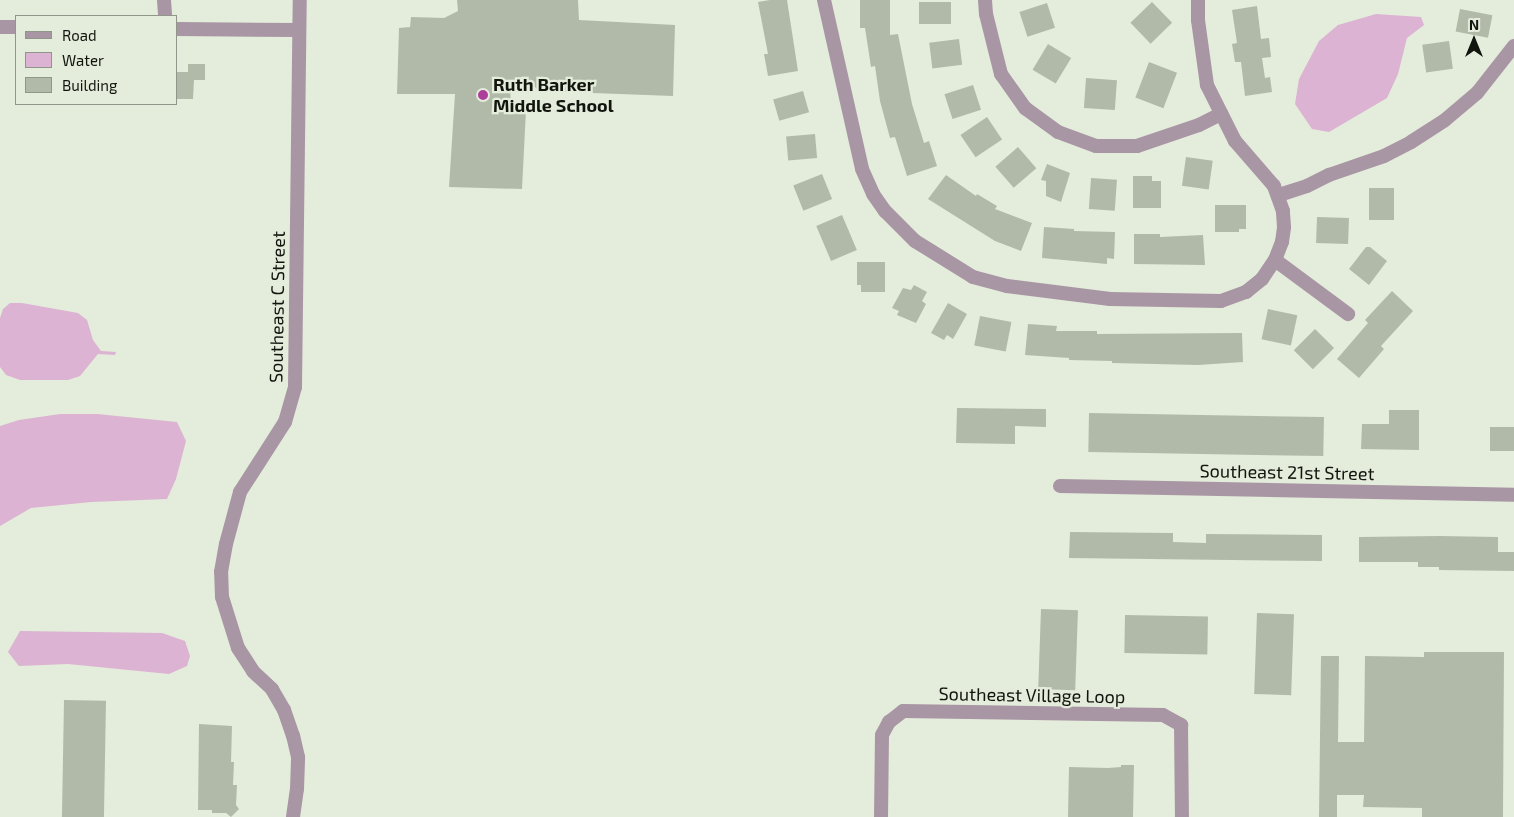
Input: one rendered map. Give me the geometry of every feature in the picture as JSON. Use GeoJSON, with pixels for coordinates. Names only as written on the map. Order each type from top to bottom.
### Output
{"type":"FeatureCollection","features":[{"type":"Feature","properties":{"kind":"street"},"geometry":{"type":"LineString","coordinates":[[164,0],[164,15]]}},
{"type":"Feature","properties":{"kind":"street","name":"Southeast C Street"},"geometry":{"type":"LineString","coordinates":[[293,817],[297,789],[298,757],[292,736],[284,710],[276,696],[253,671],[238,648],[222,597],[221,572],[226,544],[240,492],[286,422],[295,387],[300,0]]}},
{"type":"Feature","properties":{"kind":"street"},"geometry":{"type":"LineString","coordinates":[[824,0],[862,169],[873,194],[885,212],[900,228],[949,263],[973,277],[1007,286],[1110,299],[1221,301],[1246,292],[1262,279],[1275,260],[1282,242],[1284,228],[1279,195],[1274,186],[1235,141],[1207,85],[1198,20],[1198,0]]}},
{"type":"Feature","properties":{"kind":"street"},"geometry":{"type":"LineString","coordinates":[[985,0],[986,14],[1001,74],[1025,108],[1058,132],[1096,146],[1137,146],[1199,125],[1221,114]]}},
{"type":"Feature","properties":{"kind":"street"},"geometry":{"type":"LineString","coordinates":[[0,27],[15,27]]}},
{"type":"Feature","properties":{"kind":"street"},"geometry":{"type":"LineString","coordinates":[[178,29],[299,30]]}},
{"type":"Feature","properties":{"kind":"street"},"geometry":{"type":"LineString","coordinates":[[1279,195],[1384,156],[1446,120],[1477,93],[1514,46]]}},
{"type":"Feature","properties":{"kind":"street"},"geometry":{"type":"LineString","coordinates":[[1275,260],[1348,314]]}},
{"type":"Feature","properties":{"kind":"street","name":"Southeast 21st Street"},"geometry":{"type":"LineString","coordinates":[[1060,486],[1514,495]]}},
{"type":"Feature","properties":{"kind":"street","name":"Southeast Village Loop"},"geometry":{"type":"LineString","coordinates":[[881,817],[882,735],[890,722],[903,711],[1162,715],[1181,725],[1182,817]]}},
{"type":"Feature","properties":{"kind":"water"},"geometry":{"type":"Polygon","coordinates":[[[1376,14],[1421,17],[1424,25],[1407,38],[1398,74],[1387,98],[1329,132],[1312,129],[1295,104],[1299,79],[1319,41],[1338,25],[1376,14]]]}},
{"type":"Feature","properties":{"kind":"water"},"geometry":{"type":"Polygon","coordinates":[[[10,303],[22,303],[78,313],[87,320],[93,340],[101,351],[116,352],[115,355],[98,354],[80,376],[68,380],[20,380],[6,375],[0,367],[0,318],[3,309],[10,303]]]}},
{"type":"Feature","properties":{"kind":"water"},"geometry":{"type":"Polygon","coordinates":[[[60,414],[97,414],[177,422],[186,441],[176,479],[167,499],[91,502],[31,508],[0,526],[0,426],[19,420],[60,414]]]}},
{"type":"Feature","properties":{"kind":"water"},"geometry":{"type":"Polygon","coordinates":[[[20,631],[162,633],[185,641],[190,656],[187,666],[169,674],[68,664],[19,666],[8,652],[20,631]]]}},
{"type":"Feature","properties":{"kind":"building","name":"Ruth Barker Middle School"},"geometry":{"type":"Polygon","coordinates":[[[457,0],[578,0],[579,20],[675,25],[673,96],[539,91],[525,77],[510,85],[511,109],[526,110],[522,189],[449,187],[455,94],[397,94],[399,28],[410,27],[411,17],[444,18],[458,11],[457,0]]]}},
{"type":"Feature","properties":{"kind":"building"},"geometry":{"type":"Polygon","coordinates":[[[787,0],[798,71],[768,76],[764,54],[768,54],[758,2],[787,0]]]}},
{"type":"Feature","properties":{"kind":"building"},"geometry":{"type":"Polygon","coordinates":[[[860,0],[890,0],[890,35],[898,34],[912,104],[924,143],[929,141],[937,166],[907,176],[895,137],[890,138],[880,101],[875,66],[871,67],[865,28],[860,28],[860,0]]]}},
{"type":"Feature","properties":{"kind":"building"},"geometry":{"type":"Polygon","coordinates":[[[919,2],[951,2],[951,24],[919,24],[919,2]]]}},
{"type":"Feature","properties":{"kind":"building"},"geometry":{"type":"Polygon","coordinates":[[[1152,2],[1172,23],[1151,44],[1130,23],[1152,2]]]}},
{"type":"Feature","properties":{"kind":"building"},"geometry":{"type":"Polygon","coordinates":[[[1047,3],[1055,28],[1027,37],[1019,12],[1047,3]]]}},
{"type":"Feature","properties":{"kind":"building"},"geometry":{"type":"Polygon","coordinates":[[[1257,6],[1261,39],[1269,38],[1271,57],[1262,58],[1265,78],[1270,77],[1272,92],[1245,96],[1241,62],[1235,62],[1232,44],[1237,43],[1232,10],[1257,6]]]}},
{"type":"Feature","properties":{"kind":"building"},"geometry":{"type":"Polygon","coordinates":[[[1460,9],[1492,15],[1488,38],[1456,32],[1460,9]]]}},
{"type":"Feature","properties":{"kind":"building"},"geometry":{"type":"Polygon","coordinates":[[[959,39],[962,65],[932,68],[929,43],[959,39]]]}},
{"type":"Feature","properties":{"kind":"building"},"geometry":{"type":"Polygon","coordinates":[[[1449,41],[1453,69],[1426,72],[1422,45],[1449,41]]]}},
{"type":"Feature","properties":{"kind":"building"},"geometry":{"type":"Polygon","coordinates":[[[1048,44],[1071,58],[1056,84],[1033,70],[1048,44]]]}},
{"type":"Feature","properties":{"kind":"building"},"geometry":{"type":"Polygon","coordinates":[[[1149,62],[1177,73],[1163,108],[1135,97],[1149,62]]]}},
{"type":"Feature","properties":{"kind":"building"},"geometry":{"type":"Polygon","coordinates":[[[188,64],[205,64],[205,80],[194,80],[193,99],[178,99],[178,72],[188,72],[188,64]]]}},
{"type":"Feature","properties":{"kind":"building"},"geometry":{"type":"Polygon","coordinates":[[[1086,78],[1117,80],[1115,110],[1084,108],[1086,78]]]}},
{"type":"Feature","properties":{"kind":"building"},"geometry":{"type":"Polygon","coordinates":[[[973,85],[981,110],[953,119],[944,94],[973,85]]]}},
{"type":"Feature","properties":{"kind":"building"},"geometry":{"type":"Polygon","coordinates":[[[803,91],[809,112],[779,121],[773,100],[803,91]]]}},
{"type":"Feature","properties":{"kind":"building"},"geometry":{"type":"Polygon","coordinates":[[[987,117],[1002,139],[976,157],[960,135],[987,117]]]}},
{"type":"Feature","properties":{"kind":"building"},"geometry":{"type":"Polygon","coordinates":[[[815,134],[817,158],[788,160],[786,137],[815,134]]]}},
{"type":"Feature","properties":{"kind":"building"},"geometry":{"type":"Polygon","coordinates":[[[1018,147],[1036,168],[1014,188],[995,167],[1018,147]]]}},
{"type":"Feature","properties":{"kind":"building"},"geometry":{"type":"Polygon","coordinates":[[[1186,157],[1213,161],[1209,189],[1182,186],[1186,157]]]}},
{"type":"Feature","properties":{"kind":"building"},"geometry":{"type":"Polygon","coordinates":[[[1047,164],[1070,173],[1061,202],[1046,196],[1046,181],[1041,180],[1047,164]]]}},
{"type":"Feature","properties":{"kind":"building"},"geometry":{"type":"Polygon","coordinates":[[[822,174],[832,199],[803,211],[793,186],[822,174]]]}},
{"type":"Feature","properties":{"kind":"building"},"geometry":{"type":"Polygon","coordinates":[[[946,175],[976,196],[977,194],[997,206],[995,209],[1032,223],[1021,251],[995,241],[928,199],[946,175]]]}},
{"type":"Feature","properties":{"kind":"building"},"geometry":{"type":"Polygon","coordinates":[[[1133,176],[1152,176],[1152,181],[1161,181],[1161,208],[1133,208],[1133,176]]]}},
{"type":"Feature","properties":{"kind":"building"},"geometry":{"type":"Polygon","coordinates":[[[1091,178],[1117,180],[1115,211],[1089,209],[1091,178]]]}},
{"type":"Feature","properties":{"kind":"building"},"geometry":{"type":"Polygon","coordinates":[[[1369,188],[1394,188],[1394,220],[1369,220],[1369,188]]]}},
{"type":"Feature","properties":{"kind":"building"},"geometry":{"type":"Polygon","coordinates":[[[1215,205],[1246,205],[1246,229],[1239,229],[1239,232],[1215,232],[1215,205]]]}},
{"type":"Feature","properties":{"kind":"building"},"geometry":{"type":"Polygon","coordinates":[[[842,215],[857,250],[831,261],[816,226],[842,215]]]}},
{"type":"Feature","properties":{"kind":"building"},"geometry":{"type":"Polygon","coordinates":[[[1317,217],[1349,218],[1348,244],[1316,243],[1317,217]]]}},
{"type":"Feature","properties":{"kind":"building"},"geometry":{"type":"Polygon","coordinates":[[[1044,227],[1074,229],[1074,231],[1115,232],[1114,259],[1107,258],[1107,264],[1042,258],[1044,227]]]}},
{"type":"Feature","properties":{"kind":"building"},"geometry":{"type":"Polygon","coordinates":[[[1134,234],[1160,234],[1160,237],[1203,235],[1205,265],[1134,264],[1134,234]]]}},
{"type":"Feature","properties":{"kind":"building"},"geometry":{"type":"Polygon","coordinates":[[[1366,247],[1370,247],[1387,261],[1369,285],[1349,269],[1366,247]]]}},
{"type":"Feature","properties":{"kind":"building"},"geometry":{"type":"Polygon","coordinates":[[[857,262],[885,262],[885,292],[861,292],[861,285],[857,285],[857,262]]]}},
{"type":"Feature","properties":{"kind":"building"},"geometry":{"type":"Polygon","coordinates":[[[914,285],[927,292],[922,301],[926,304],[916,323],[897,315],[899,311],[892,308],[903,288],[911,290],[914,285]]]}},
{"type":"Feature","properties":{"kind":"building"},"geometry":{"type":"Polygon","coordinates":[[[1392,291],[1413,311],[1381,346],[1384,349],[1359,378],[1337,359],[1368,323],[1365,320],[1392,291]]]}},
{"type":"Feature","properties":{"kind":"building"},"geometry":{"type":"Polygon","coordinates":[[[948,303],[967,314],[953,339],[947,335],[944,340],[931,333],[948,303]]]}},
{"type":"Feature","properties":{"kind":"building"},"geometry":{"type":"Polygon","coordinates":[[[1268,309],[1297,315],[1291,346],[1262,339],[1268,309]]]}},
{"type":"Feature","properties":{"kind":"building"},"geometry":{"type":"Polygon","coordinates":[[[980,316],[1011,322],[1006,352],[974,345],[980,316]]]}},
{"type":"Feature","properties":{"kind":"building"},"geometry":{"type":"Polygon","coordinates":[[[1028,324],[1057,326],[1056,331],[1097,331],[1097,334],[1242,333],[1243,362],[1198,365],[1112,363],[1112,361],[1069,360],[1069,358],[1025,355],[1028,324]]]}},
{"type":"Feature","properties":{"kind":"building"},"geometry":{"type":"Polygon","coordinates":[[[1315,329],[1334,348],[1313,369],[1294,350],[1315,329]]]}},
{"type":"Feature","properties":{"kind":"building"},"geometry":{"type":"Polygon","coordinates":[[[957,408],[1046,409],[1046,427],[1015,426],[1015,444],[956,443],[957,408]]]}},
{"type":"Feature","properties":{"kind":"building"},"geometry":{"type":"Polygon","coordinates":[[[1389,410],[1419,410],[1419,450],[1361,449],[1362,424],[1389,424],[1389,410]]]}},
{"type":"Feature","properties":{"kind":"building"},"geometry":{"type":"Polygon","coordinates":[[[1089,413],[1324,417],[1323,456],[1088,452],[1089,413]]]}},
{"type":"Feature","properties":{"kind":"building"},"geometry":{"type":"Polygon","coordinates":[[[1490,427],[1514,427],[1514,451],[1490,451],[1490,427]]]}},
{"type":"Feature","properties":{"kind":"building"},"geometry":{"type":"Polygon","coordinates":[[[1070,532],[1173,533],[1173,542],[1206,543],[1206,534],[1322,535],[1322,561],[1069,558],[1070,532]]]}},
{"type":"Feature","properties":{"kind":"building"},"geometry":{"type":"Polygon","coordinates":[[[1359,537],[1498,537],[1498,552],[1514,552],[1514,571],[1439,570],[1439,567],[1418,567],[1418,562],[1359,562],[1359,537]]]}},
{"type":"Feature","properties":{"kind":"building"},"geometry":{"type":"Polygon","coordinates":[[[1041,609],[1078,610],[1075,690],[1038,689],[1041,609]]]}},
{"type":"Feature","properties":{"kind":"building"},"geometry":{"type":"Polygon","coordinates":[[[1257,613],[1294,614],[1291,695],[1254,694],[1257,613]]]}},
{"type":"Feature","properties":{"kind":"building"},"geometry":{"type":"Polygon","coordinates":[[[1125,615],[1208,616],[1207,654],[1124,653],[1125,615]]]}},
{"type":"Feature","properties":{"kind":"building"},"geometry":{"type":"Polygon","coordinates":[[[1424,652],[1504,652],[1503,817],[1422,817],[1422,808],[1363,807],[1364,795],[1337,795],[1337,817],[1319,817],[1321,656],[1339,656],[1338,742],[1364,742],[1365,656],[1424,657],[1424,652]]]}},
{"type":"Feature","properties":{"kind":"building"},"geometry":{"type":"Polygon","coordinates":[[[64,700],[106,701],[104,817],[62,817],[64,700]]]}},
{"type":"Feature","properties":{"kind":"building"},"geometry":{"type":"Polygon","coordinates":[[[199,724],[232,726],[231,762],[234,762],[233,785],[237,785],[236,805],[239,809],[231,817],[226,813],[212,813],[212,810],[198,810],[199,724]]]}},
{"type":"Feature","properties":{"kind":"building"},"geometry":{"type":"Polygon","coordinates":[[[1121,765],[1134,765],[1133,817],[1068,817],[1069,767],[1108,768],[1121,767],[1121,765]]]}},
{"type":"Feature","properties":{"kind":"place","name":"Ruth Barker Middle School"},"geometry":{"type":"Point","coordinates":[483,95]}}]}
